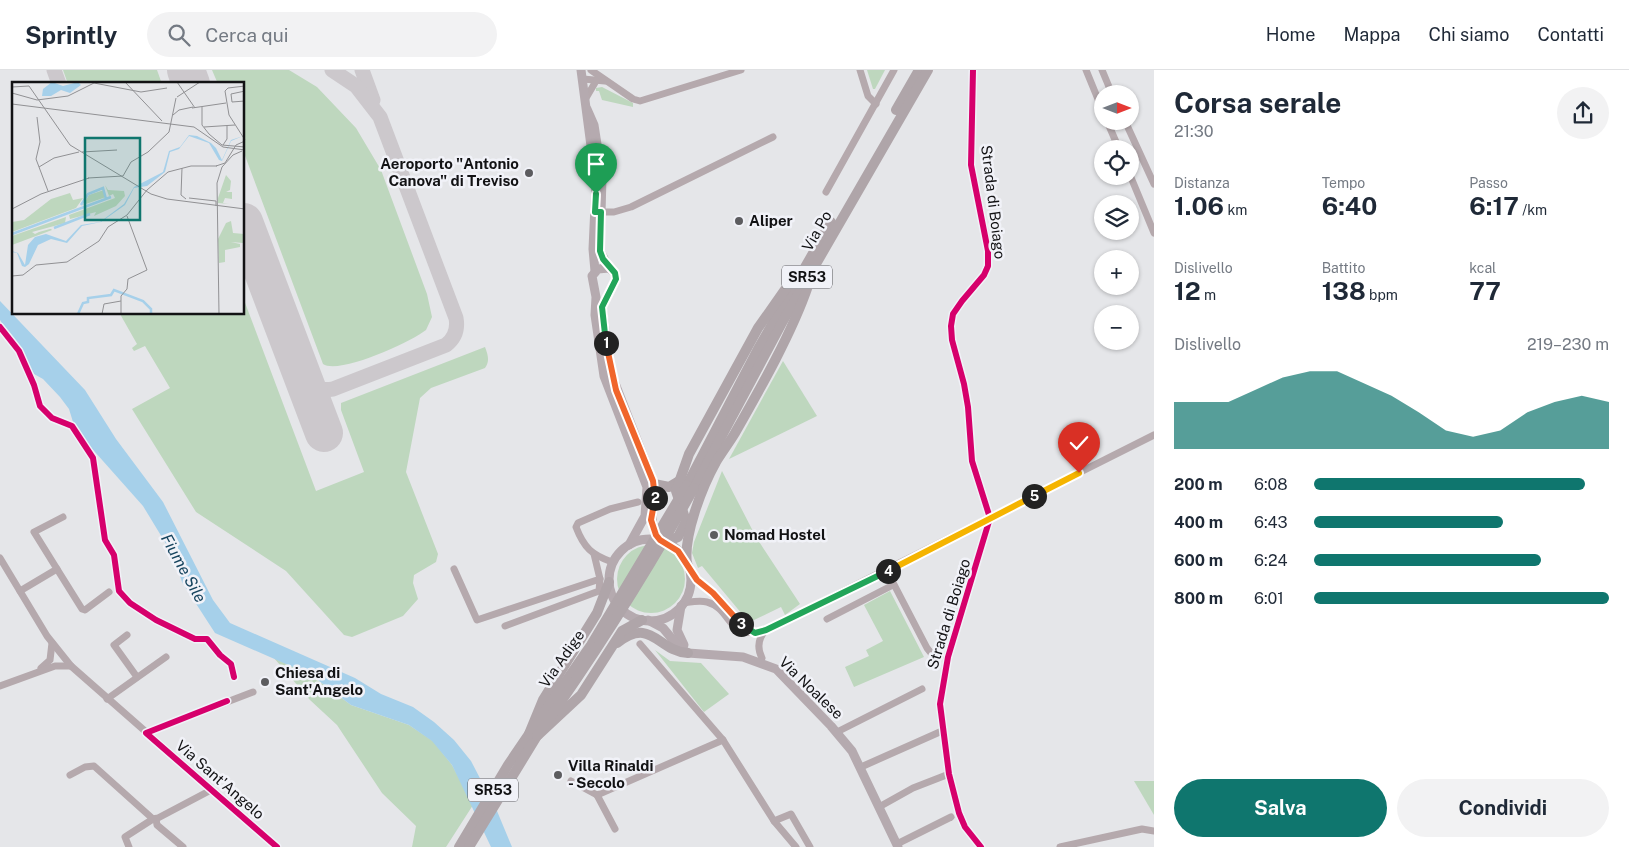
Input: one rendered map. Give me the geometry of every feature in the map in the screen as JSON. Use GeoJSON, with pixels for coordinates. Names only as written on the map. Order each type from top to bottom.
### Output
{"type":"FeatureCollection","features":[{"type":"Feature","properties":{"kind":"highway","name":"Via Po"},"geometry":{"type":"LineString","coordinates":[[813,259],[919,70]]}},
{"type":"Feature","properties":{"kind":"highway","name":"Via Po"},"geometry":{"type":"LineString","coordinates":[[686,485],[758,349],[928,70]]}},
{"type":"Feature","properties":{"kind":"highway"},"geometry":{"type":"LineString","coordinates":[[688,567],[686,545],[703,490],[800,309],[813,259]]}},
{"type":"Feature","properties":{"kind":"highway"},"geometry":{"type":"LineString","coordinates":[[654,484],[666,487],[686,485]]}},
{"type":"Feature","properties":{"kind":"highway"},"geometry":{"type":"LineString","coordinates":[[663,541],[678,537],[686,521],[676,491],[686,485]]}},
{"type":"Feature","properties":{"kind":"highway","name":"Via Adige"},"geometry":{"type":"LineString","coordinates":[[469,847],[533,735],[591,645],[686,485]]}},
{"type":"Feature","properties":{"kind":"highway"},"geometry":{"type":"LineString","coordinates":[[533,735],[543,700],[597,613],[605,580]]}},
{"type":"Feature","properties":{"kind":"highway"},"geometry":{"type":"LineString","coordinates":[[533,735],[581,695],[622,631],[645,620]]}},
{"type":"Feature","properties":{"kind":"highway"},"geometry":{"type":"LineString","coordinates":[[612,647],[627,636],[639,632],[655,636],[678,652],[688,653]]}},
{"type":"Feature","properties":{"kind":"highway","name":"Via Adige"},"geometry":{"type":"LineString","coordinates":[[459,847],[508,765],[533,735]]}},
{"type":"Feature","properties":{"kind":"main road"},"geometry":{"type":"LineString","coordinates":[[582,75],[587,109],[594,125],[602,190],[593,249],[595,271]]}},
{"type":"Feature","properties":{"kind":"main road"},"geometry":{"type":"LineString","coordinates":[[598,212],[600,250],[609,268],[616,276],[616,282],[602,307],[611,373],[654,484],[656,496],[651,524],[663,541],[678,551],[688,567],[690,587],[682,604],[677,630],[678,636],[688,648],[700,651],[742,653],[762,658],[771,665]]}},
{"type":"Feature","properties":{"kind":"main road"},"geometry":{"type":"LineString","coordinates":[[609,268],[601,267],[592,276],[596,300],[595,314],[604,376],[647,487],[645,516],[629,544],[612,562],[605,580],[616,602],[632,616],[663,628],[688,653]]}},
{"type":"Feature","properties":{"kind":"main road"},"geometry":{"type":"LineString","coordinates":[[594,286],[600,290],[612,288]]}},
{"type":"Feature","properties":{"kind":"main road"},"geometry":{"type":"LineString","coordinates":[[629,544],[644,539],[663,541]]}},
{"type":"Feature","properties":{"kind":"main road"},"geometry":{"type":"LineString","coordinates":[[645,620],[666,617],[682,604]]}},
{"type":"Feature","properties":{"kind":"main road","name":"Via Noalese"},"geometry":{"type":"LineString","coordinates":[[688,653],[743,657],[771,665],[837,732],[861,767],[898,845]]}},
{"type":"Feature","properties":{"kind":"street"},"geometry":{"type":"LineString","coordinates":[[591,70],[597,78]]}},
{"type":"Feature","properties":{"kind":"street"},"geometry":{"type":"LineString","coordinates":[[582,75],[589,75],[606,81],[633,99],[647,100],[732,71],[741,70]]}},
{"type":"Feature","properties":{"kind":"street"},"geometry":{"type":"LineString","coordinates":[[860,70],[868,96],[876,104]]}},
{"type":"Feature","properties":{"kind":"street"},"geometry":{"type":"LineString","coordinates":[[826,192],[894,70]]}},
{"type":"Feature","properties":{"kind":"street","name":"Strada di Boiago"},"geometry":{"type":"LineString","coordinates":[[972,70],[971,165],[988,252],[988,266],[984,275],[953,314],[951,326],[952,340],[968,407],[972,461],[990,518],[988,530],[948,657],[940,704],[949,774],[959,813],[965,827],[981,847]]}},
{"type":"Feature","properties":{"kind":"street"},"geometry":{"type":"LineString","coordinates":[[1086,70],[1094,90]]}},
{"type":"Feature","properties":{"kind":"street"},"geometry":{"type":"LineString","coordinates":[[1102,70],[1108,85]]}},
{"type":"Feature","properties":{"kind":"street"},"geometry":{"type":"LineString","coordinates":[[586,98],[597,78]]}},
{"type":"Feature","properties":{"kind":"street"},"geometry":{"type":"LineString","coordinates":[[1129,130],[1154,184]]}},
{"type":"Feature","properties":{"kind":"street"},"geometry":{"type":"LineString","coordinates":[[598,212],[614,212],[650,198],[773,137]]}},
{"type":"Feature","properties":{"kind":"street"},"geometry":{"type":"LineString","coordinates":[[1134,185],[1154,233]]}},
{"type":"Feature","properties":{"kind":"street"},"geometry":{"type":"LineString","coordinates":[[682,604],[698,601],[710,602],[735,627],[746,633],[766,630],[887,571],[1154,435]]}},
{"type":"Feature","properties":{"kind":"street"},"geometry":{"type":"LineString","coordinates":[[605,580],[594,554],[576,527],[578,523],[610,509],[638,502]]}},
{"type":"Feature","properties":{"kind":"street"},"geometry":{"type":"LineString","coordinates":[[63,517],[34,532],[82,609],[85,610],[109,592]]}},
{"type":"Feature","properties":{"kind":"street"},"geometry":{"type":"LineString","coordinates":[[975,526],[988,530]]}},
{"type":"Feature","properties":{"kind":"street"},"geometry":{"type":"LineString","coordinates":[[594,554],[612,562]]}},
{"type":"Feature","properties":{"kind":"street","name":"Via Sant'Angelo"},"geometry":{"type":"LineString","coordinates":[[0,558],[52,643],[71,666],[277,847]]}},
{"type":"Feature","properties":{"kind":"street"},"geometry":{"type":"LineString","coordinates":[[688,567],[742,625],[755,633]]}},
{"type":"Feature","properties":{"kind":"street"},"geometry":{"type":"LineString","coordinates":[[20,591],[57,569]]}},
{"type":"Feature","properties":{"kind":"street"},"geometry":{"type":"LineString","coordinates":[[454,569],[477,620],[605,580]]}},
{"type":"Feature","properties":{"kind":"street"},"geometry":{"type":"LineString","coordinates":[[887,571],[927,648],[931,653],[948,657]]}},
{"type":"Feature","properties":{"kind":"street"},"geometry":{"type":"LineString","coordinates":[[506,626],[599,591],[605,580]]}},
{"type":"Feature","properties":{"kind":"street"},"geometry":{"type":"LineString","coordinates":[[827,619],[893,585]]}},
{"type":"Feature","properties":{"kind":"street"},"geometry":{"type":"LineString","coordinates":[[762,658],[759,645],[760,637],[766,630]]}},
{"type":"Feature","properties":{"kind":"street"},"geometry":{"type":"LineString","coordinates":[[127,635],[114,645],[137,677]]}},
{"type":"Feature","properties":{"kind":"street"},"geometry":{"type":"LineString","coordinates":[[52,643],[52,664]]}},
{"type":"Feature","properties":{"kind":"street"},"geometry":{"type":"LineString","coordinates":[[640,644],[723,740],[774,821],[796,847]]}},
{"type":"Feature","properties":{"kind":"street"},"geometry":{"type":"LineString","coordinates":[[0,686],[52,664],[62,656]]}},
{"type":"Feature","properties":{"kind":"street"},"geometry":{"type":"LineString","coordinates":[[107,699],[166,657]]}},
{"type":"Feature","properties":{"kind":"street"},"geometry":{"type":"LineString","coordinates":[[52,664],[71,666]]}},
{"type":"Feature","properties":{"kind":"street"},"geometry":{"type":"LineString","coordinates":[[837,732],[922,689]]}},
{"type":"Feature","properties":{"kind":"street"},"geometry":{"type":"LineString","coordinates":[[146,733],[253,692]]}},
{"type":"Feature","properties":{"kind":"street"},"geometry":{"type":"LineString","coordinates":[[861,767],[942,731]]}},
{"type":"Feature","properties":{"kind":"street"},"geometry":{"type":"LineString","coordinates":[[597,795],[723,740]]}},
{"type":"Feature","properties":{"kind":"street"},"geometry":{"type":"LineString","coordinates":[[70,775],[85,767],[94,766],[183,847]]}},
{"type":"Feature","properties":{"kind":"street"},"geometry":{"type":"LineString","coordinates":[[879,807],[913,788],[949,774]]}},
{"type":"Feature","properties":{"kind":"street"},"geometry":{"type":"LineString","coordinates":[[570,781],[597,795],[615,829]]}},
{"type":"Feature","properties":{"kind":"street"},"geometry":{"type":"LineString","coordinates":[[129,847],[125,837],[154,819],[211,790]]}},
{"type":"Feature","properties":{"kind":"street"},"geometry":{"type":"LineString","coordinates":[[774,821],[791,814],[810,847]]}},
{"type":"Feature","properties":{"kind":"street"},"geometry":{"type":"LineString","coordinates":[[898,845],[951,817]]}},
{"type":"Feature","properties":{"kind":"street"},"geometry":{"type":"LineString","coordinates":[[1060,847],[1142,829],[1154,831]]}},
{"type":"Feature","properties":{"kind":"green space"},"geometry":{"type":"Polygon","coordinates":[[[63,70],[157,70],[161,82],[67,82],[63,70]]]}},
{"type":"Feature","properties":{"kind":"green space"},"geometry":{"type":"Polygon","coordinates":[[[212,70],[289,70],[317,87],[356,128],[381,170],[427,294],[432,317],[426,330],[406,342],[375,356],[344,365],[331,366],[323,364],[245,156],[245,82],[217,82],[212,70]]]}},
{"type":"Feature","properties":{"kind":"green space"},"geometry":{"type":"Polygon","coordinates":[[[867,70],[885,70],[875,89],[873,89],[867,70]]]}},
{"type":"Feature","properties":{"kind":"green space"},"geometry":{"type":"Polygon","coordinates":[[[602,87],[633,103],[633,107],[602,100],[596,88],[602,87]]]}},
{"type":"Feature","properties":{"kind":"green space"},"geometry":{"type":"Polygon","coordinates":[[[245,303],[316,491],[364,472],[341,410],[341,403],[485,347],[488,360],[485,368],[431,388],[420,398],[406,472],[438,554],[436,562],[414,575],[413,583],[418,599],[403,616],[352,637],[344,635],[286,571],[196,512],[132,409],[170,388],[145,346],[134,351],[132,348],[137,344],[121,315],[245,315],[245,303]]]}},
{"type":"Feature","properties":{"kind":"green space"},"geometry":{"type":"Polygon","coordinates":[[[783,361],[817,416],[729,459],[783,361]]]}},
{"type":"Feature","properties":{"kind":"green space"},"geometry":{"type":"Polygon","coordinates":[[[722,471],[756,537],[800,604],[785,615],[781,607],[754,620],[747,620],[702,566],[698,568],[692,553],[694,542],[722,471]]]}},
{"type":"Feature","properties":{"kind":"green space"},"geometry":{"type":"Polygon","coordinates":[[[651,545],[664,548],[675,555],[682,566],[685,579],[682,592],[675,603],[664,610],[651,613],[638,610],[627,603],[620,592],[617,579],[620,566],[627,555],[638,548],[651,545]]]}},
{"type":"Feature","properties":{"kind":"green space"},"geometry":{"type":"Polygon","coordinates":[[[890,591],[924,657],[854,687],[845,667],[869,656],[866,650],[883,641],[864,605],[890,591]]]}},
{"type":"Feature","properties":{"kind":"green space"},"geometry":{"type":"Polygon","coordinates":[[[655,650],[670,661],[701,663],[729,694],[704,712],[655,650]]]}},
{"type":"Feature","properties":{"kind":"green space"},"geometry":{"type":"Polygon","coordinates":[[[274,658],[311,675],[351,705],[409,725],[433,741],[452,765],[473,805],[446,847],[412,847],[416,826],[382,793],[337,725],[310,700],[274,658]]]}},
{"type":"Feature","properties":{"kind":"green space"},"geometry":{"type":"Polygon","coordinates":[[[1134,781],[1154,781],[1154,815],[1134,781]]]}},
{"type":"Feature","properties":{"kind":"water","name":"Fiume Sile"},"geometry":{"type":"Polygon","coordinates":[[[0,301],[85,390],[116,439],[163,502],[213,600],[230,623],[355,678],[381,694],[413,707],[434,722],[454,740],[471,761],[497,811],[512,847],[491,847],[452,765],[432,741],[409,725],[351,705],[311,675],[215,633],[182,582],[174,557],[143,506],[87,443],[73,422],[69,409],[43,379],[34,374],[0,320],[0,301]]]}},
{"type":"Feature","properties":{"kind":"taxiway"},"geometry":{"type":"LineString","coordinates":[[54,70],[58,82]]}},
{"type":"Feature","properties":{"kind":"taxiway"},"geometry":{"type":"LineString","coordinates":[[299,368],[312,386],[326,390],[333,389],[446,345],[454,336],[457,326],[456,318],[380,117],[356,86],[332,70]]}},
{"type":"Feature","properties":{"kind":"taxiway"},"geometry":{"type":"LineString","coordinates":[[362,70],[373,100]]}},
{"type":"Feature","properties":{"kind":"runway"},"geometry":{"type":"LineString","coordinates":[[186,70],[190,82]]}},
{"type":"Feature","properties":{"kind":"runway"},"geometry":{"type":"LineString","coordinates":[[245,225],[324,433]]}},
{"type":"Feature","properties":{"kind":"cycle path"},"geometry":{"type":"LineString","coordinates":[[973,70],[971,165],[988,251],[988,266],[984,275],[953,314],[951,326],[952,340],[968,407],[972,461],[990,518],[948,657],[940,704],[949,774],[959,813],[965,827],[981,847]]}},
{"type":"Feature","properties":{"kind":"cycle path"},"geometry":{"type":"LineString","coordinates":[[0,327],[19,351],[34,385],[40,406],[52,418],[72,426],[93,458],[105,540],[114,555],[119,591],[130,603],[156,620],[195,639],[207,639],[220,655],[231,664],[234,677]]}},
{"type":"Feature","properties":{"kind":"cycle path"},"geometry":{"type":"LineString","coordinates":[[227,701],[146,733],[277,847]]}},
{"type":"Feature","properties":{"kind":"place","name":"Aeroporto \"Antonio Canova\" di Treviso"},"geometry":{"type":"Point","coordinates":[529,173]}},
{"type":"Feature","properties":{"kind":"place","name":"Aliper"},"geometry":{"type":"Point","coordinates":[739,221]}},
{"type":"Feature","properties":{"kind":"place","name":"Nomad Hostel"},"geometry":{"type":"Point","coordinates":[714,535]}},
{"type":"Feature","properties":{"kind":"place","name":"Chiesa di Sant'Angelo"},"geometry":{"type":"Point","coordinates":[265,682]}},
{"type":"Feature","properties":{"kind":"place","name":"Villa Rinaldi - Secolo"},"geometry":{"type":"Point","coordinates":[558,775]}},
{"type":"Feature","properties":{"kind":"route"},"geometry":{"type":"LineString","coordinates":[[596,194],[595,212],[601,212],[600,251],[603,259],[616,276],[616,282],[602,307],[606,346],[616,390],[654,484],[656,496],[651,520],[652,528],[660,540],[678,551],[697,580],[713,593],[739,622],[748,629],[755,633],[771,628],[1079,473]]}}]}
